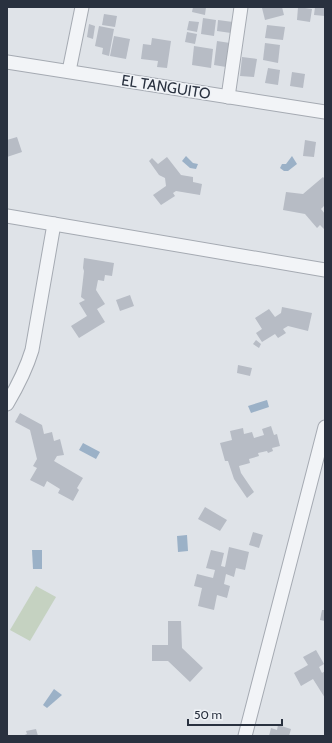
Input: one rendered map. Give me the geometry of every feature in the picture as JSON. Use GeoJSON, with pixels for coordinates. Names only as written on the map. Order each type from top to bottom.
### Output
{"type":"FeatureCollection","features":[{"type":"Feature","properties":{"kind":"street"},"geometry":{"type":"LineString","coordinates":[[69,71],[82,7]]}},
{"type":"Feature","properties":{"kind":"street"},"geometry":{"type":"LineString","coordinates":[[228,97],[241,7]]}},
{"type":"Feature","properties":{"kind":"street","name":"EL TANGUITO"},"geometry":{"type":"LineString","coordinates":[[7,62],[325,112]]}},
{"type":"Feature","properties":{"kind":"street"},"geometry":{"type":"LineString","coordinates":[[7,216],[325,270]]}},
{"type":"Feature","properties":{"kind":"street"},"geometry":{"type":"LineString","coordinates":[[7,404],[19,384],[28,364],[32,350],[54,224]]}},
{"type":"Feature","properties":{"kind":"street"},"geometry":{"type":"LineString","coordinates":[[245,736],[325,427]]}},
{"type":"Feature","properties":{"kind":"green space"},"geometry":{"type":"Polygon","coordinates":[[[36,586],[56,597],[30,641],[10,630],[36,586]]]}},
{"type":"Feature","properties":{"kind":"water"},"geometry":{"type":"Polygon","coordinates":[[[186,156],[193,163],[198,164],[196,169],[190,168],[182,161],[186,156]]]}},
{"type":"Feature","properties":{"kind":"water"},"geometry":{"type":"Polygon","coordinates":[[[292,156],[297,164],[288,171],[284,171],[280,168],[282,164],[286,164],[292,156]]]}},
{"type":"Feature","properties":{"kind":"water"},"geometry":{"type":"Polygon","coordinates":[[[267,400],[269,407],[251,413],[248,406],[267,400]]]}},
{"type":"Feature","properties":{"kind":"water"},"geometry":{"type":"Polygon","coordinates":[[[83,443],[100,452],[96,459],[79,450],[83,443]]]}},
{"type":"Feature","properties":{"kind":"water"},"geometry":{"type":"Polygon","coordinates":[[[187,535],[188,551],[178,552],[177,536],[187,535]]]}},
{"type":"Feature","properties":{"kind":"water"},"geometry":{"type":"Polygon","coordinates":[[[32,550],[42,550],[42,569],[33,569],[32,550]]]}},
{"type":"Feature","properties":{"kind":"water"},"geometry":{"type":"Polygon","coordinates":[[[54,689],[62,695],[47,708],[43,705],[54,689]]]}},
{"type":"Feature","properties":{"kind":"building"},"geometry":{"type":"Polygon","coordinates":[[[193,7],[206,7],[205,15],[192,12],[193,7]]]}},
{"type":"Feature","properties":{"kind":"building"},"geometry":{"type":"Polygon","coordinates":[[[282,7],[284,15],[265,20],[262,8],[282,7]]]}},
{"type":"Feature","properties":{"kind":"building"},"geometry":{"type":"Polygon","coordinates":[[[298,7],[312,9],[310,22],[297,20],[298,7]]]}},
{"type":"Feature","properties":{"kind":"building"},"geometry":{"type":"Polygon","coordinates":[[[315,7],[325,7],[325,16],[314,15],[315,7]]]}},
{"type":"Feature","properties":{"kind":"building"},"geometry":{"type":"Polygon","coordinates":[[[104,14],[117,16],[115,27],[102,25],[104,14]]]}},
{"type":"Feature","properties":{"kind":"building"},"geometry":{"type":"Polygon","coordinates":[[[203,18],[216,20],[214,36],[201,34],[203,18]]]}},
{"type":"Feature","properties":{"kind":"building"},"geometry":{"type":"Polygon","coordinates":[[[218,20],[233,22],[231,33],[217,31],[218,20]]]}},
{"type":"Feature","properties":{"kind":"building"},"geometry":{"type":"Polygon","coordinates":[[[189,21],[199,22],[197,32],[187,30],[189,21]]]}},
{"type":"Feature","properties":{"kind":"building"},"geometry":{"type":"Polygon","coordinates":[[[89,24],[95,26],[93,39],[87,37],[89,24]]]}},
{"type":"Feature","properties":{"kind":"building"},"geometry":{"type":"Polygon","coordinates":[[[267,25],[285,27],[283,40],[265,38],[267,25]]]}},
{"type":"Feature","properties":{"kind":"building"},"geometry":{"type":"Polygon","coordinates":[[[99,26],[114,29],[109,56],[102,54],[103,48],[95,46],[99,26]]]}},
{"type":"Feature","properties":{"kind":"building"},"geometry":{"type":"Polygon","coordinates":[[[187,32],[197,34],[195,44],[185,42],[187,32]]]}},
{"type":"Feature","properties":{"kind":"building"},"geometry":{"type":"Polygon","coordinates":[[[114,36],[130,39],[126,59],[110,56],[114,36]]]}},
{"type":"Feature","properties":{"kind":"building"},"geometry":{"type":"Polygon","coordinates":[[[152,38],[171,41],[167,68],[157,67],[158,61],[141,59],[143,44],[151,45],[152,38]]]}},
{"type":"Feature","properties":{"kind":"building"},"geometry":{"type":"Polygon","coordinates":[[[217,41],[230,43],[226,67],[214,65],[217,41]]]}},
{"type":"Feature","properties":{"kind":"building"},"geometry":{"type":"Polygon","coordinates":[[[265,43],[280,45],[278,63],[263,60],[265,43]]]}},
{"type":"Feature","properties":{"kind":"building"},"geometry":{"type":"Polygon","coordinates":[[[194,46],[213,49],[211,68],[192,65],[194,46]]]}},
{"type":"Feature","properties":{"kind":"building"},"geometry":{"type":"Polygon","coordinates":[[[242,57],[257,59],[254,77],[240,76],[242,57]]]}},
{"type":"Feature","properties":{"kind":"building"},"geometry":{"type":"Polygon","coordinates":[[[268,68],[280,70],[278,85],[265,83],[268,68]]]}},
{"type":"Feature","properties":{"kind":"building"},"geometry":{"type":"Polygon","coordinates":[[[292,72],[305,74],[303,88],[290,86],[292,72]]]}},
{"type":"Feature","properties":{"kind":"building"},"geometry":{"type":"Polygon","coordinates":[[[17,137],[22,152],[7,157],[7,140],[17,137]]]}},
{"type":"Feature","properties":{"kind":"building"},"geometry":{"type":"Polygon","coordinates":[[[305,140],[316,142],[314,157],[303,156],[305,140]]]}},
{"type":"Feature","properties":{"kind":"building"},"geometry":{"type":"Polygon","coordinates":[[[167,157],[181,175],[193,177],[193,182],[202,184],[200,195],[176,191],[173,193],[175,196],[161,205],[153,195],[166,186],[165,178],[159,175],[149,161],[152,158],[158,164],[167,157]]]}},
{"type":"Feature","properties":{"kind":"building"},"geometry":{"type":"Polygon","coordinates":[[[323,177],[325,179],[325,205],[321,209],[325,214],[325,230],[320,225],[317,228],[305,214],[283,210],[286,192],[303,194],[323,177]]]}},
{"type":"Feature","properties":{"kind":"building"},"geometry":{"type":"Polygon","coordinates":[[[84,258],[114,263],[112,276],[105,275],[104,281],[98,280],[96,290],[105,304],[97,309],[105,322],[79,338],[71,326],[87,316],[79,303],[85,300],[81,297],[84,258]]]}},
{"type":"Feature","properties":{"kind":"building"},"geometry":{"type":"Polygon","coordinates":[[[130,295],[134,306],[120,311],[116,300],[130,295]]]}},
{"type":"Feature","properties":{"kind":"building"},"geometry":{"type":"Polygon","coordinates":[[[282,307],[312,313],[308,331],[288,326],[283,329],[286,333],[278,338],[275,334],[262,342],[256,333],[262,329],[255,318],[269,309],[275,317],[281,313],[282,307]]]}},
{"type":"Feature","properties":{"kind":"building"},"geometry":{"type":"Polygon","coordinates":[[[256,340],[261,344],[259,348],[253,344],[256,340]]]}},
{"type":"Feature","properties":{"kind":"building"},"geometry":{"type":"Polygon","coordinates":[[[238,365],[252,368],[250,376],[237,373],[238,365]]]}},
{"type":"Feature","properties":{"kind":"building"},"geometry":{"type":"Polygon","coordinates":[[[20,413],[42,425],[44,434],[52,432],[54,441],[60,439],[64,455],[57,456],[54,461],[83,478],[77,488],[79,490],[73,501],[58,493],[60,489],[47,481],[44,487],[30,480],[37,468],[33,466],[37,459],[30,430],[15,422],[20,413]]]}},
{"type":"Feature","properties":{"kind":"building"},"geometry":{"type":"Polygon","coordinates":[[[271,426],[274,435],[277,434],[280,446],[272,448],[273,451],[268,453],[267,451],[258,453],[259,456],[249,459],[250,463],[239,466],[241,473],[254,492],[247,498],[234,479],[228,461],[225,461],[220,443],[232,440],[230,431],[243,428],[244,434],[252,432],[254,438],[264,435],[262,429],[271,426]]]}},
{"type":"Feature","properties":{"kind":"building"},"geometry":{"type":"Polygon","coordinates":[[[205,507],[227,520],[220,531],[198,519],[205,507]]]}},
{"type":"Feature","properties":{"kind":"building"},"geometry":{"type":"Polygon","coordinates":[[[253,532],[263,535],[259,548],[249,545],[253,532]]]}},
{"type":"Feature","properties":{"kind":"building"},"geometry":{"type":"Polygon","coordinates":[[[229,547],[249,552],[245,570],[236,568],[234,577],[226,574],[224,584],[230,586],[227,598],[217,595],[214,610],[198,606],[202,588],[194,586],[197,574],[213,578],[215,570],[206,568],[211,550],[224,553],[221,566],[225,567],[229,547]]]}},
{"type":"Feature","properties":{"kind":"building"},"geometry":{"type":"Polygon","coordinates":[[[322,610],[325,610],[325,621],[320,620],[322,610]]]}},
{"type":"Feature","properties":{"kind":"building"},"geometry":{"type":"Polygon","coordinates":[[[168,621],[181,621],[182,648],[203,668],[190,682],[168,661],[152,661],[152,645],[168,645],[168,621]]]}},
{"type":"Feature","properties":{"kind":"building"},"geometry":{"type":"Polygon","coordinates":[[[316,650],[324,664],[319,667],[322,673],[325,671],[325,698],[313,679],[301,686],[294,673],[308,665],[303,657],[316,650]]]}},
{"type":"Feature","properties":{"kind":"building"},"geometry":{"type":"Polygon","coordinates":[[[278,725],[291,729],[289,736],[269,736],[271,728],[277,730],[278,725]]]}},
{"type":"Feature","properties":{"kind":"building"},"geometry":{"type":"Polygon","coordinates":[[[36,729],[38,736],[22,736],[27,734],[26,731],[36,729]]]}}]}
